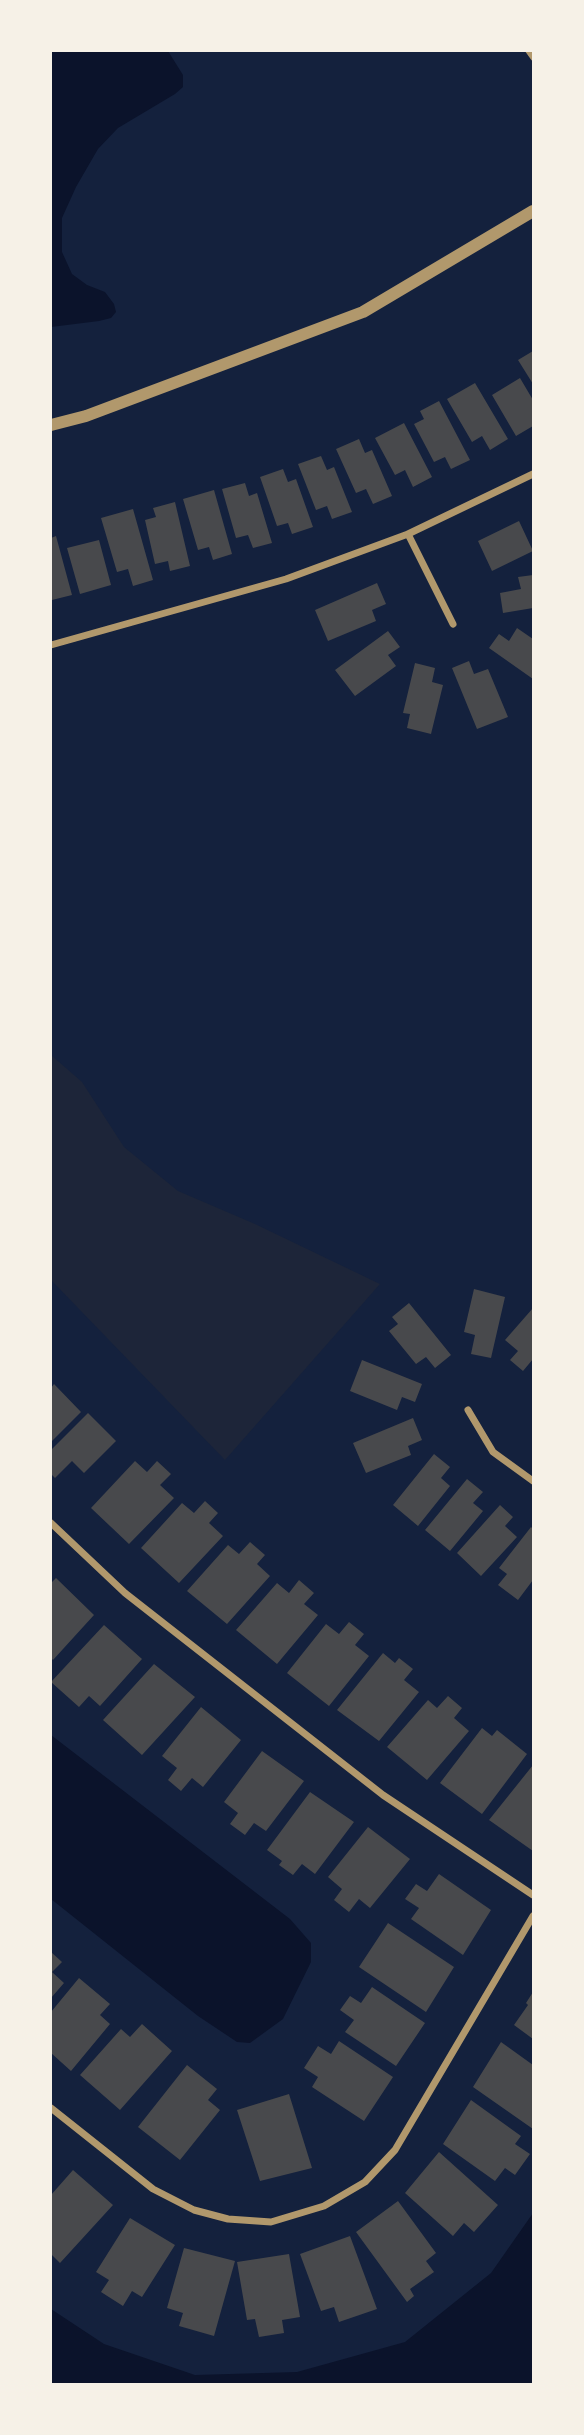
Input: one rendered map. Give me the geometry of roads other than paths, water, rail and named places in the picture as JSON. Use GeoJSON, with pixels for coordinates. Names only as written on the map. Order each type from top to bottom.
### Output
{"type":"FeatureCollection","features":[{"type":"Feature","properties":{"kind":"street"},"geometry":{"type":"LineString","coordinates":[[51,425],[86,416],[363,312],[533,211]]}},
{"type":"Feature","properties":{"kind":"street"},"geometry":{"type":"LineString","coordinates":[[51,645],[286,579],[408,534],[533,474]]}},
{"type":"Feature","properties":{"kind":"street"},"geometry":{"type":"LineString","coordinates":[[408,534],[453,624]]}},
{"type":"Feature","properties":{"kind":"street"},"geometry":{"type":"LineString","coordinates":[[468,1410],[494,1452],[533,1481]]}},
{"type":"Feature","properties":{"kind":"street"},"geometry":{"type":"LineString","coordinates":[[51,1523],[125,1592],[383,1794],[533,1895]]}},
{"type":"Feature","properties":{"kind":"street"},"geometry":{"type":"LineString","coordinates":[[51,2108],[153,2189],[194,2210],[228,2219],[271,2222],[324,2206],[365,2182],[395,2150],[533,1916]]}},
{"type":"Feature","properties":{"kind":"lane"},"geometry":{"type":"LineString","coordinates":[[528,51],[533,58]]}}]}
